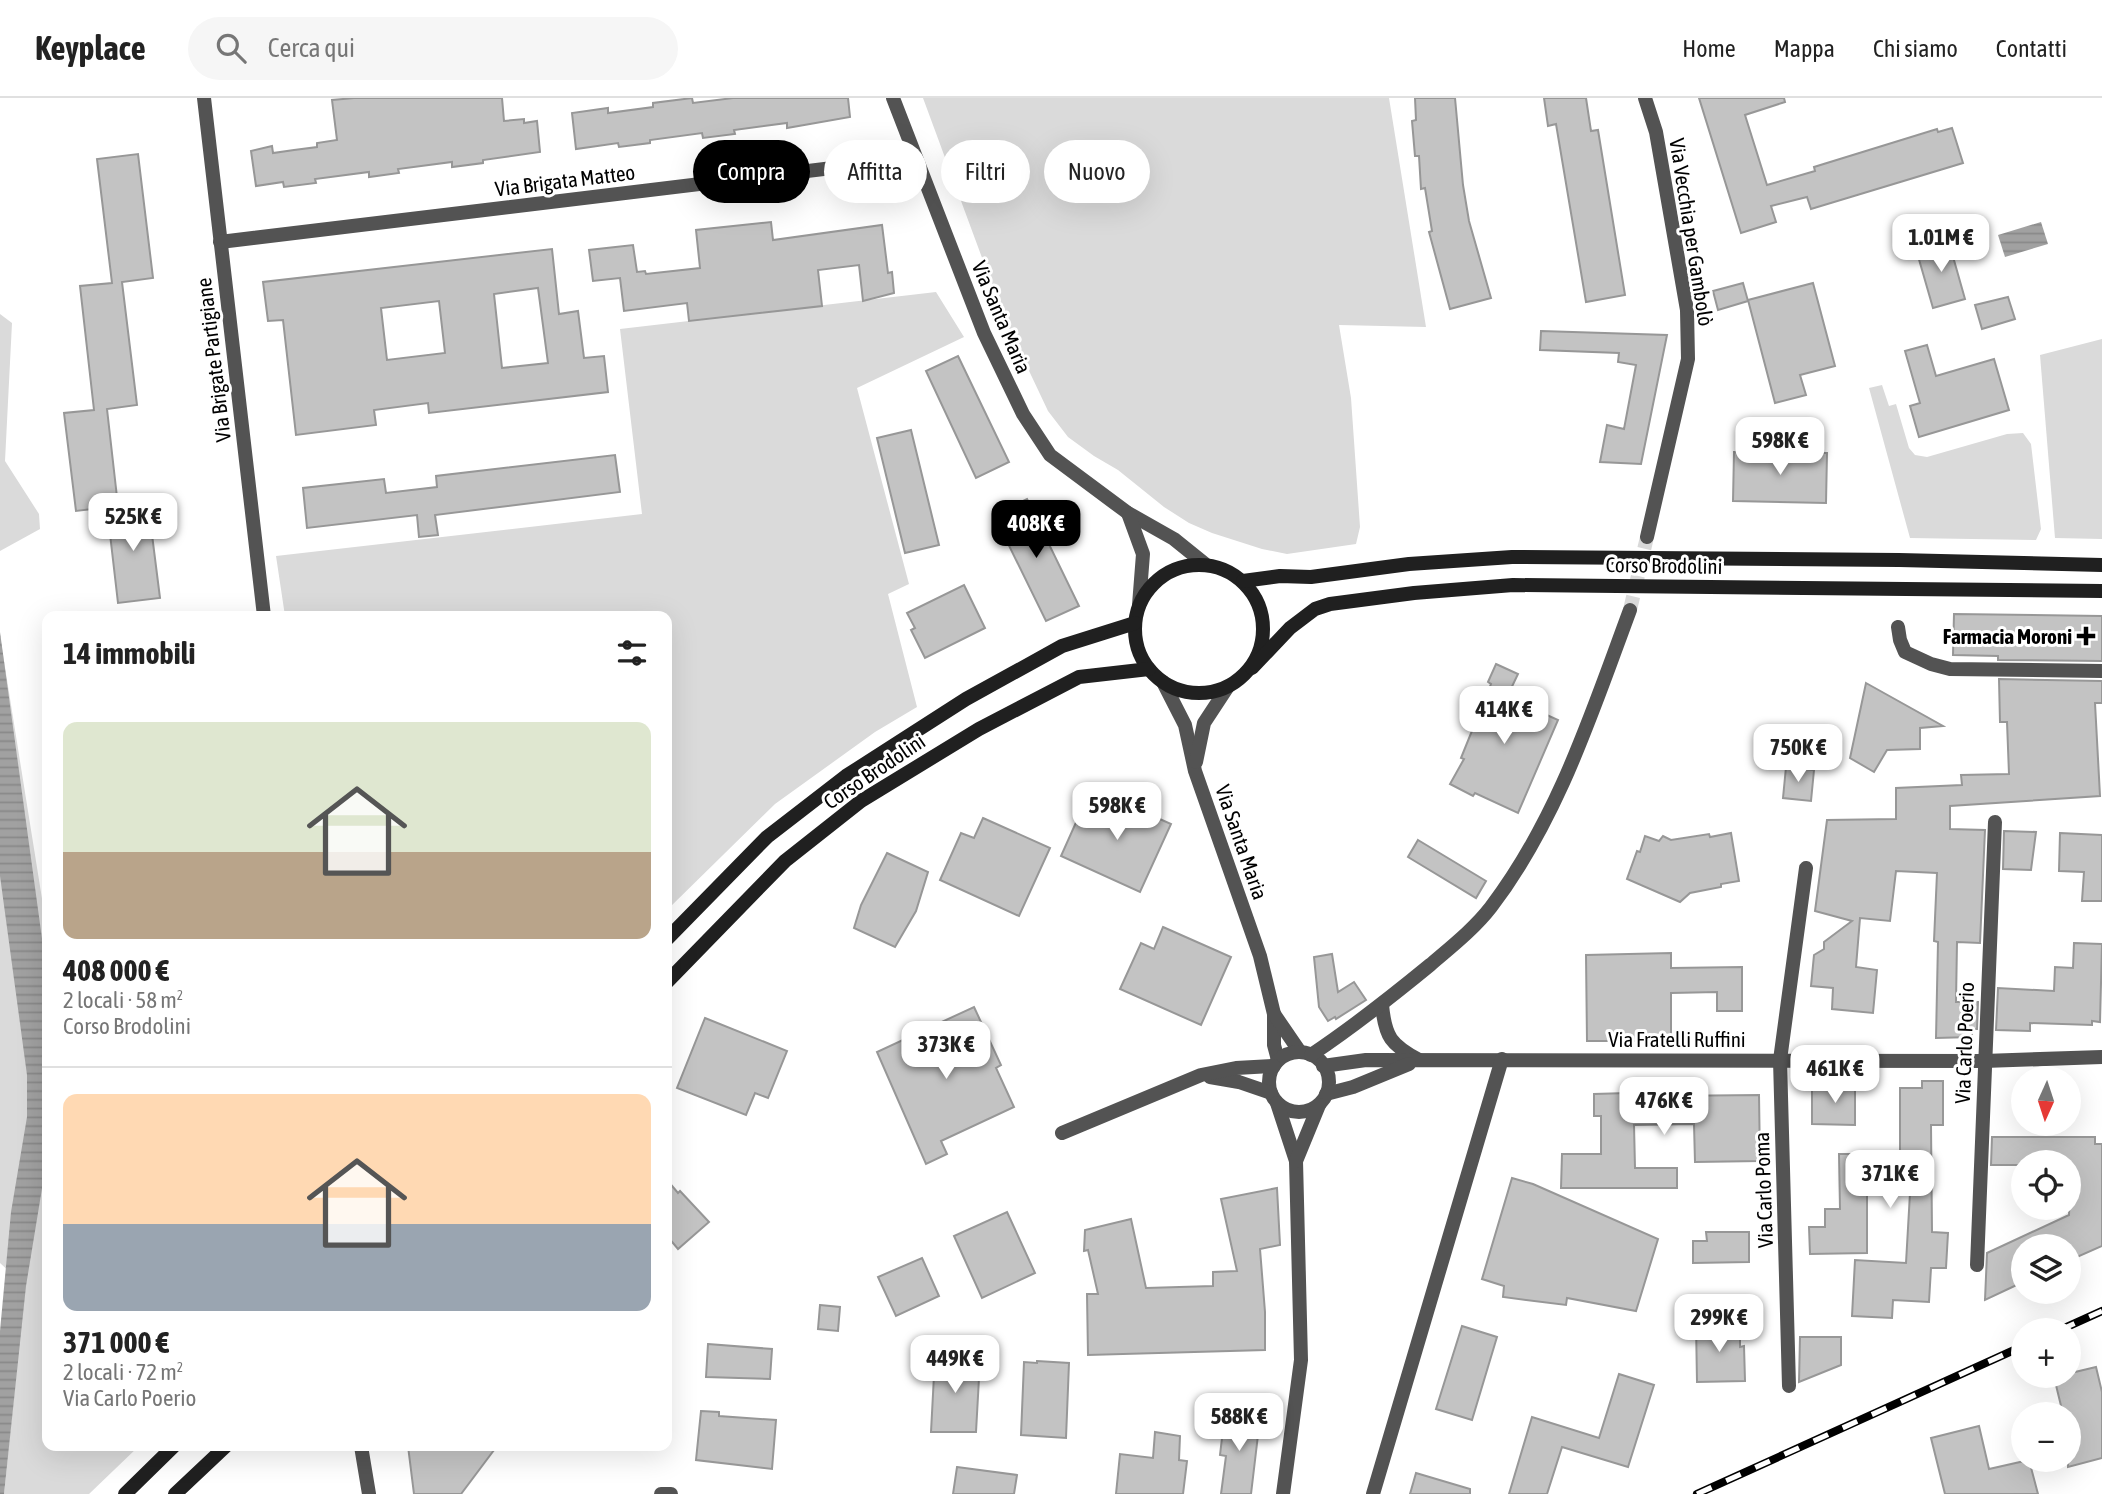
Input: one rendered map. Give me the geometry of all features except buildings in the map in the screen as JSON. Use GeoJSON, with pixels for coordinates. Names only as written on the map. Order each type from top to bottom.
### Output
{"type":"FeatureCollection","features":[{"type":"Feature","properties":{"kind":"main road","name":"Corso Brodolini"},"geometry":{"type":"LineString","coordinates":[[1243,581],[1280,576],[1311,577],[1409,564],[1512,557],[1899,560],[2102,565]]}},
{"type":"Feature","properties":{"kind":"main road"},"geometry":{"type":"LineString","coordinates":[[1227,688],[1194,693],[1163,682],[1149,669],[1137,647],[1135,623],[1139,605],[1150,587],[1166,574],[1185,566],[1205,564],[1243,581],[1261,607],[1264,639],[1252,668]]}},
{"type":"Feature","properties":{"kind":"main road","name":"Corso Brodolini"},"geometry":{"type":"LineString","coordinates":[[1227,688],[1252,668],[1290,628],[1315,609],[1330,604],[1414,593],[1513,584],[2102,591]]}},
{"type":"Feature","properties":{"kind":"main road","name":"Corso Brodolini"},"geometry":{"type":"LineString","coordinates":[[672,934],[767,837],[846,776],[967,699],[1062,646],[1135,623]]}},
{"type":"Feature","properties":{"kind":"main road","name":"Corso Brodolini"},"geometry":{"type":"LineString","coordinates":[[672,977],[785,861],[861,801],[979,729],[1079,677],[1149,669]]}},
{"type":"Feature","properties":{"kind":"main road"},"geometry":{"type":"LineString","coordinates":[[125,1494],[169,1451]]}},
{"type":"Feature","properties":{"kind":"main road"},"geometry":{"type":"LineString","coordinates":[[175,1494],[221,1451]]}},
{"type":"Feature","properties":{"kind":"street","name":"Via Brigate Partigiane"},"geometry":{"type":"LineString","coordinates":[[204,98],[263,611]]}},
{"type":"Feature","properties":{"kind":"street","name":"Via Santa Maria"},"geometry":{"type":"LineString","coordinates":[[893,98],[908,140]]}},
{"type":"Feature","properties":{"kind":"street","name":"Via Vecchia per Gambolò"},"geometry":{"type":"LineString","coordinates":[[1645,98],[1656,132],[1687,310],[1688,359],[1647,537]]}},
{"type":"Feature","properties":{"kind":"street","name":"Via Brigata Matteo"},"geometry":{"type":"LineString","coordinates":[[220,243],[824,169]]}},
{"type":"Feature","properties":{"kind":"street","name":"Via Santa Maria"},"geometry":{"type":"LineString","coordinates":[[927,188],[984,333],[1023,414],[1050,455],[1129,513],[1174,539],[1205,564]]}},
{"type":"Feature","properties":{"kind":"street"},"geometry":{"type":"LineString","coordinates":[[1129,513],[1143,554],[1139,605]]}},
{"type":"Feature","properties":{"kind":"street"},"geometry":{"type":"LineString","coordinates":[[1314,1059],[1455,943],[1490,908],[1542,828],[1588,724],[1630,610]]}},
{"type":"Feature","properties":{"kind":"street"},"geometry":{"type":"LineString","coordinates":[[1898,627],[1905,652],[1950,669],[2102,671]]}},
{"type":"Feature","properties":{"kind":"street"},"geometry":{"type":"LineString","coordinates":[[1163,682],[1185,725],[1195,771]]}},
{"type":"Feature","properties":{"kind":"street","name":"Via Santa Maria"},"geometry":{"type":"LineString","coordinates":[[1227,688],[1204,723],[1195,771],[1261,956],[1274,1014],[1276,1063]]}},
{"type":"Feature","properties":{"kind":"street","name":"Via Carlo Poerio"},"geometry":{"type":"LineString","coordinates":[[1977,1265],[1995,822]]}},
{"type":"Feature","properties":{"kind":"street","name":"Via Carlo Poma"},"geometry":{"type":"LineString","coordinates":[[1789,1385],[1780,1060],[1806,868]]}},
{"type":"Feature","properties":{"kind":"street"},"geometry":{"type":"LineString","coordinates":[[1382,1005],[1384,1028],[1392,1041],[1420,1060]]}},
{"type":"Feature","properties":{"kind":"street","name":"Via Santa Maria"},"geometry":{"type":"LineString","coordinates":[[1274,1014],[1314,1059]]}},
{"type":"Feature","properties":{"kind":"street"},"geometry":{"type":"LineString","coordinates":[[1062,1133],[1201,1075],[1276,1063],[1288,1054],[1314,1059],[1327,1072],[1329,1083],[1296,1161]]}},
{"type":"Feature","properties":{"kind":"street","name":"Via Fratelli Ruffini"},"geometry":{"type":"LineString","coordinates":[[1314,1059],[1984,1060],[2102,1057]]}},
{"type":"Feature","properties":{"kind":"street"},"geometry":{"type":"LineString","coordinates":[[1373,1494],[1502,1059]]}},
{"type":"Feature","properties":{"kind":"street","name":"Via Fratelli Ruffini"},"geometry":{"type":"LineString","coordinates":[[1323,1099],[1420,1060]]}},
{"type":"Feature","properties":{"kind":"street"},"geometry":{"type":"LineString","coordinates":[[1276,1063],[1269,1081],[1296,1161],[1301,1360],[1283,1494]]}},
{"type":"Feature","properties":{"kind":"street"},"geometry":{"type":"LineString","coordinates":[[1201,1075],[1239,1082],[1274,1098],[1287,1110],[1310,1110],[1323,1099]]}},
{"type":"Feature","properties":{"kind":"street"},"geometry":{"type":"LineString","coordinates":[[355,1451],[366,1464]]}},
{"type":"Feature","properties":{"kind":"street"},"geometry":{"type":"LineString","coordinates":[[362,1451],[369,1494]]}},
{"type":"Feature","properties":{"kind":"street"},"geometry":{"type":"LineString","coordinates":[[661,1494],[671,1494]]}},
{"type":"Feature","properties":{"kind":"shaded area"},"geometry":{"type":"Polygon","coordinates":[[[923,98],[1389,98],[1426,327],[1339,325],[1351,398],[1360,527],[1356,544],[1287,554],[1212,533],[1189,523],[1164,507],[1118,470],[1068,437],[1048,411],[1005,320],[962,203],[1030,203],[1030,140],[941,140],[941,147],[923,98]]]}},
{"type":"Feature","properties":{"kind":"shaded area"},"geometry":{"type":"Polygon","coordinates":[[[2041,222],[2048,244],[2005,257],[1998,235],[2041,222]]]}},
{"type":"Feature","properties":{"kind":"shaded area"},"geometry":{"type":"Polygon","coordinates":[[[936,292],[964,337],[857,388],[909,584],[888,594],[917,707],[875,732],[775,804],[672,905],[672,611],[284,611],[276,556],[642,514],[620,329],[936,292]]]}},
{"type":"Feature","properties":{"kind":"shaded area"},"geometry":{"type":"Polygon","coordinates":[[[0,314],[12,323],[5,461],[39,514],[40,529],[0,551],[0,314]]]}},
{"type":"Feature","properties":{"kind":"shaded area"},"geometry":{"type":"Polygon","coordinates":[[[2102,339],[2102,539],[2055,538],[2040,355],[2102,339]]]}},
{"type":"Feature","properties":{"kind":"shaded area"},"geometry":{"type":"Polygon","coordinates":[[[1882,385],[1889,406],[1896,404],[1909,448],[1915,455],[1927,457],[2007,434],[2023,433],[2031,444],[2041,529],[2036,540],[1910,538],[1869,388],[1882,385]]]}},
{"type":"Feature","properties":{"kind":"shaded area"},"geometry":{"type":"Polygon","coordinates":[[[0,632],[42,939],[42,1188],[26,1286],[4,1494],[0,1494],[0,1331],[11,1212],[27,1117],[27,1075],[0,876],[0,632]]]}},
{"type":"Feature","properties":{"kind":"shaded area"},"geometry":{"type":"Polygon","coordinates":[[[0,636],[42,899],[42,1451],[134,1451],[89,1494],[4,1494],[25,1286],[0,1263],[0,636]]]}},
{"type":"Feature","properties":{"kind":"tunnel"},"geometry":{"type":"LineString","coordinates":[[1630,610],[1647,537]]}},
{"type":"Feature","properties":{"kind":"railway"},"geometry":{"type":"LineString","coordinates":[[2081,1320],[2102,1311]]}},
{"type":"Feature","properties":{"kind":"railway"},"geometry":{"type":"LineString","coordinates":[[1697,1494],[2011,1351]]}},
{"type":"Feature","properties":{"kind":"place","name":"Farmacia Moroni"},"geometry":{"type":"Point","coordinates":[2086,636]}}]}
